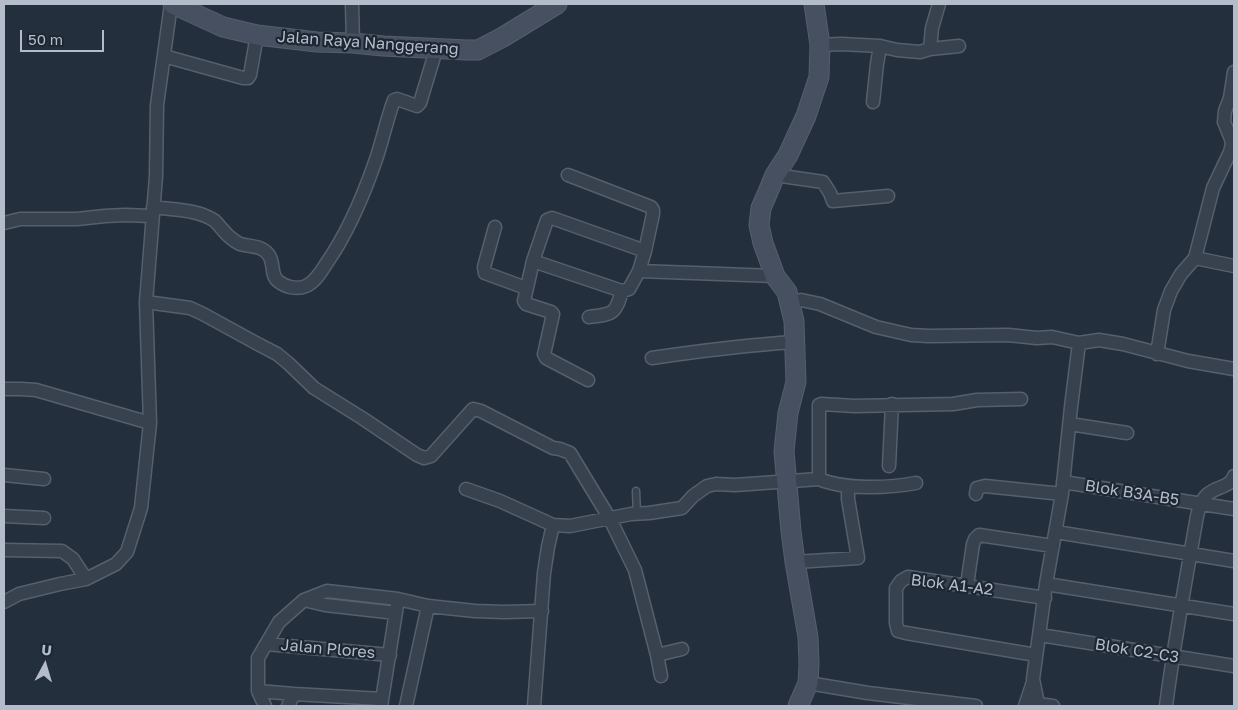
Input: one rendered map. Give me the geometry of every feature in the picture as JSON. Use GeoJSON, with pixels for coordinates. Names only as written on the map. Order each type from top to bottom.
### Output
{"type":"FeatureCollection","features":[{"type":"Feature","properties":{"kind":"street","name":"Jalan Raya Nanggerang"},"geometry":{"type":"LineString","coordinates":[[172,4],[197,9],[223,27],[257,35],[317,42],[354,42],[436,50],[478,50],[503,38],[557,4]]}},
{"type":"Feature","properties":{"kind":"street"},"geometry":{"type":"LineString","coordinates":[[4,602],[19,594],[86,579],[116,564],[127,552],[141,508],[150,423],[146,302],[156,176],[157,105],[172,4]]}},
{"type":"Feature","properties":{"kind":"street"},"geometry":{"type":"LineString","coordinates":[[352,4],[354,42]]}},
{"type":"Feature","properties":{"kind":"street"},"geometry":{"type":"LineString","coordinates":[[798,706],[808,683],[809,664],[808,637],[795,562],[784,451],[788,413],[796,382],[794,321],[787,292],[775,276],[759,225],[762,208],[775,175],[788,155],[806,116],[819,77],[820,45],[814,4]]}},
{"type":"Feature","properties":{"kind":"street"},"geometry":{"type":"LineString","coordinates":[[930,49],[932,28],[939,4]]}},
{"type":"Feature","properties":{"kind":"street"},"geometry":{"type":"LineString","coordinates":[[164,56],[248,78],[257,35]]}},
{"type":"Feature","properties":{"kind":"street"},"geometry":{"type":"LineString","coordinates":[[820,45],[880,46],[920,52],[959,46]]}},
{"type":"Feature","properties":{"kind":"street"},"geometry":{"type":"LineString","coordinates":[[873,102],[880,46]]}},
{"type":"Feature","properties":{"kind":"street"},"geometry":{"type":"LineString","coordinates":[[4,223],[20,219],[77,219],[186,211],[206,216],[217,222],[223,230],[240,244],[256,246],[267,253],[271,260],[276,280],[281,284],[302,288],[319,274],[333,255],[354,216],[374,165],[394,100],[397,99],[414,106],[420,103],[436,50]]}},
{"type":"Feature","properties":{"kind":"street"},"geometry":{"type":"LineString","coordinates":[[1157,354],[1164,310],[1180,274],[1195,258],[1213,188],[1230,152],[1233,137],[1224,122],[1234,72]]}},
{"type":"Feature","properties":{"kind":"street"},"geometry":{"type":"LineString","coordinates":[[533,261],[622,291],[629,289],[639,271],[654,214],[651,207],[568,175]]}},
{"type":"Feature","properties":{"kind":"street"},"geometry":{"type":"LineString","coordinates":[[775,175],[823,182],[830,192],[833,201],[888,196]]}},
{"type":"Feature","properties":{"kind":"street"},"geometry":{"type":"LineString","coordinates":[[588,380],[546,358],[544,354],[552,314],[551,312],[526,304],[524,299],[533,261],[547,220],[552,218],[645,252]]}},
{"type":"Feature","properties":{"kind":"street"},"geometry":{"type":"LineString","coordinates":[[495,227],[484,267],[485,273],[526,288]]}},
{"type":"Feature","properties":{"kind":"street"},"geometry":{"type":"LineString","coordinates":[[1195,258],[1234,266]]}},
{"type":"Feature","properties":{"kind":"street"},"geometry":{"type":"LineString","coordinates":[[639,271],[775,276]]}},
{"type":"Feature","properties":{"kind":"street"},"geometry":{"type":"LineString","coordinates":[[589,317],[607,314],[615,310],[622,291]]}},
{"type":"Feature","properties":{"kind":"street"},"geometry":{"type":"LineString","coordinates":[[790,304],[801,300],[820,304],[888,331],[911,335],[1008,335],[1037,338],[1052,336],[1079,343],[1098,340],[1123,344],[1188,361],[1234,369]]}},
{"type":"Feature","properties":{"kind":"street"},"geometry":{"type":"LineString","coordinates":[[146,302],[190,308],[256,342],[277,354],[314,388],[424,458],[431,456],[473,409],[553,448],[570,453],[610,518],[635,570],[661,676]]}},
{"type":"Feature","properties":{"kind":"street"},"geometry":{"type":"LineString","coordinates":[[652,358],[762,344],[795,342]]}},
{"type":"Feature","properties":{"kind":"street"},"geometry":{"type":"LineString","coordinates":[[1025,706],[1033,679],[1046,584],[1056,532],[1079,343]]}},
{"type":"Feature","properties":{"kind":"street"},"geometry":{"type":"LineString","coordinates":[[4,389],[36,390],[150,423]]}},
{"type":"Feature","properties":{"kind":"street"},"geometry":{"type":"LineString","coordinates":[[819,480],[819,405],[824,403],[854,406],[953,404],[977,400],[1020,399]]}},
{"type":"Feature","properties":{"kind":"street"},"geometry":{"type":"LineString","coordinates":[[889,466],[892,404]]}},
{"type":"Feature","properties":{"kind":"street"},"geometry":{"type":"LineString","coordinates":[[1070,424],[1127,432]]}},
{"type":"Feature","properties":{"kind":"street"},"geometry":{"type":"LineString","coordinates":[[4,475],[44,478]]}},
{"type":"Feature","properties":{"kind":"street"},"geometry":{"type":"LineString","coordinates":[[1166,706],[1172,656],[1196,516],[1200,504],[1207,494],[1228,485],[1234,479],[1234,476]]}},
{"type":"Feature","properties":{"kind":"street"},"geometry":{"type":"LineString","coordinates":[[466,489],[500,501],[553,525],[570,526],[610,518],[682,508],[693,496],[707,486],[716,484],[735,485],[819,480],[830,484],[848,486],[891,487],[916,483]]}},
{"type":"Feature","properties":{"kind":"street"},"geometry":{"type":"LineString","coordinates":[[795,562],[858,558],[848,499],[848,486]]}},
{"type":"Feature","properties":{"kind":"street","name":"Blok B3A-B5"},"geometry":{"type":"LineString","coordinates":[[976,494],[977,488],[985,486],[1062,488],[1234,509]]}},
{"type":"Feature","properties":{"kind":"street"},"geometry":{"type":"LineString","coordinates":[[4,516],[44,518]]}},
{"type":"Feature","properties":{"kind":"street"},"geometry":{"type":"LineString","coordinates":[[534,706],[544,573],[553,525]]}},
{"type":"Feature","properties":{"kind":"street"},"geometry":{"type":"LineString","coordinates":[[1056,532],[1234,561]]}},
{"type":"Feature","properties":{"kind":"street"},"geometry":{"type":"LineString","coordinates":[[967,585],[973,544],[975,538],[979,535],[1053,546]]}},
{"type":"Feature","properties":{"kind":"street"},"geometry":{"type":"LineString","coordinates":[[5,546],[62,551],[73,559],[86,579]]}},
{"type":"Feature","properties":{"kind":"street","name":"Blok A1-A2"},"geometry":{"type":"LineString","coordinates":[[1036,655],[898,631],[896,623],[896,588],[901,581],[908,577],[1045,598]]}},
{"type":"Feature","properties":{"kind":"street"},"geometry":{"type":"LineString","coordinates":[[1046,584],[1234,614]]}},
{"type":"Feature","properties":{"kind":"street"},"geometry":{"type":"LineString","coordinates":[[265,706],[258,690],[258,658],[278,622],[304,600],[327,590],[398,599],[428,606],[475,611],[542,611]]}},
{"type":"Feature","properties":{"kind":"street"},"geometry":{"type":"LineString","coordinates":[[258,690],[382,703],[398,599]]}},
{"type":"Feature","properties":{"kind":"street"},"geometry":{"type":"LineString","coordinates":[[304,600],[324,605],[396,613]]}},
{"type":"Feature","properties":{"kind":"street"},"geometry":{"type":"LineString","coordinates":[[406,706],[428,606]]}},
{"type":"Feature","properties":{"kind":"street","name":"Blok C2-C3"},"geometry":{"type":"LineString","coordinates":[[1040,635],[1234,666]]}},
{"type":"Feature","properties":{"kind":"street","name":"Jalan Plores"},"geometry":{"type":"LineString","coordinates":[[266,644],[390,655]]}},
{"type":"Feature","properties":{"kind":"street"},"geometry":{"type":"LineString","coordinates":[[657,655],[682,649]]}},
{"type":"Feature","properties":{"kind":"street"},"geometry":{"type":"LineString","coordinates":[[1033,679],[1036,705],[1053,706]]}},
{"type":"Feature","properties":{"kind":"street"},"geometry":{"type":"LineString","coordinates":[[808,683],[868,693],[976,706]]}},
{"type":"Feature","properties":{"kind":"street"},"geometry":{"type":"LineString","coordinates":[[288,706],[294,694]]}},
{"type":"Feature","properties":{"kind":"lane"},"geometry":{"type":"LineString","coordinates":[[636,491],[638,514]]}}]}
